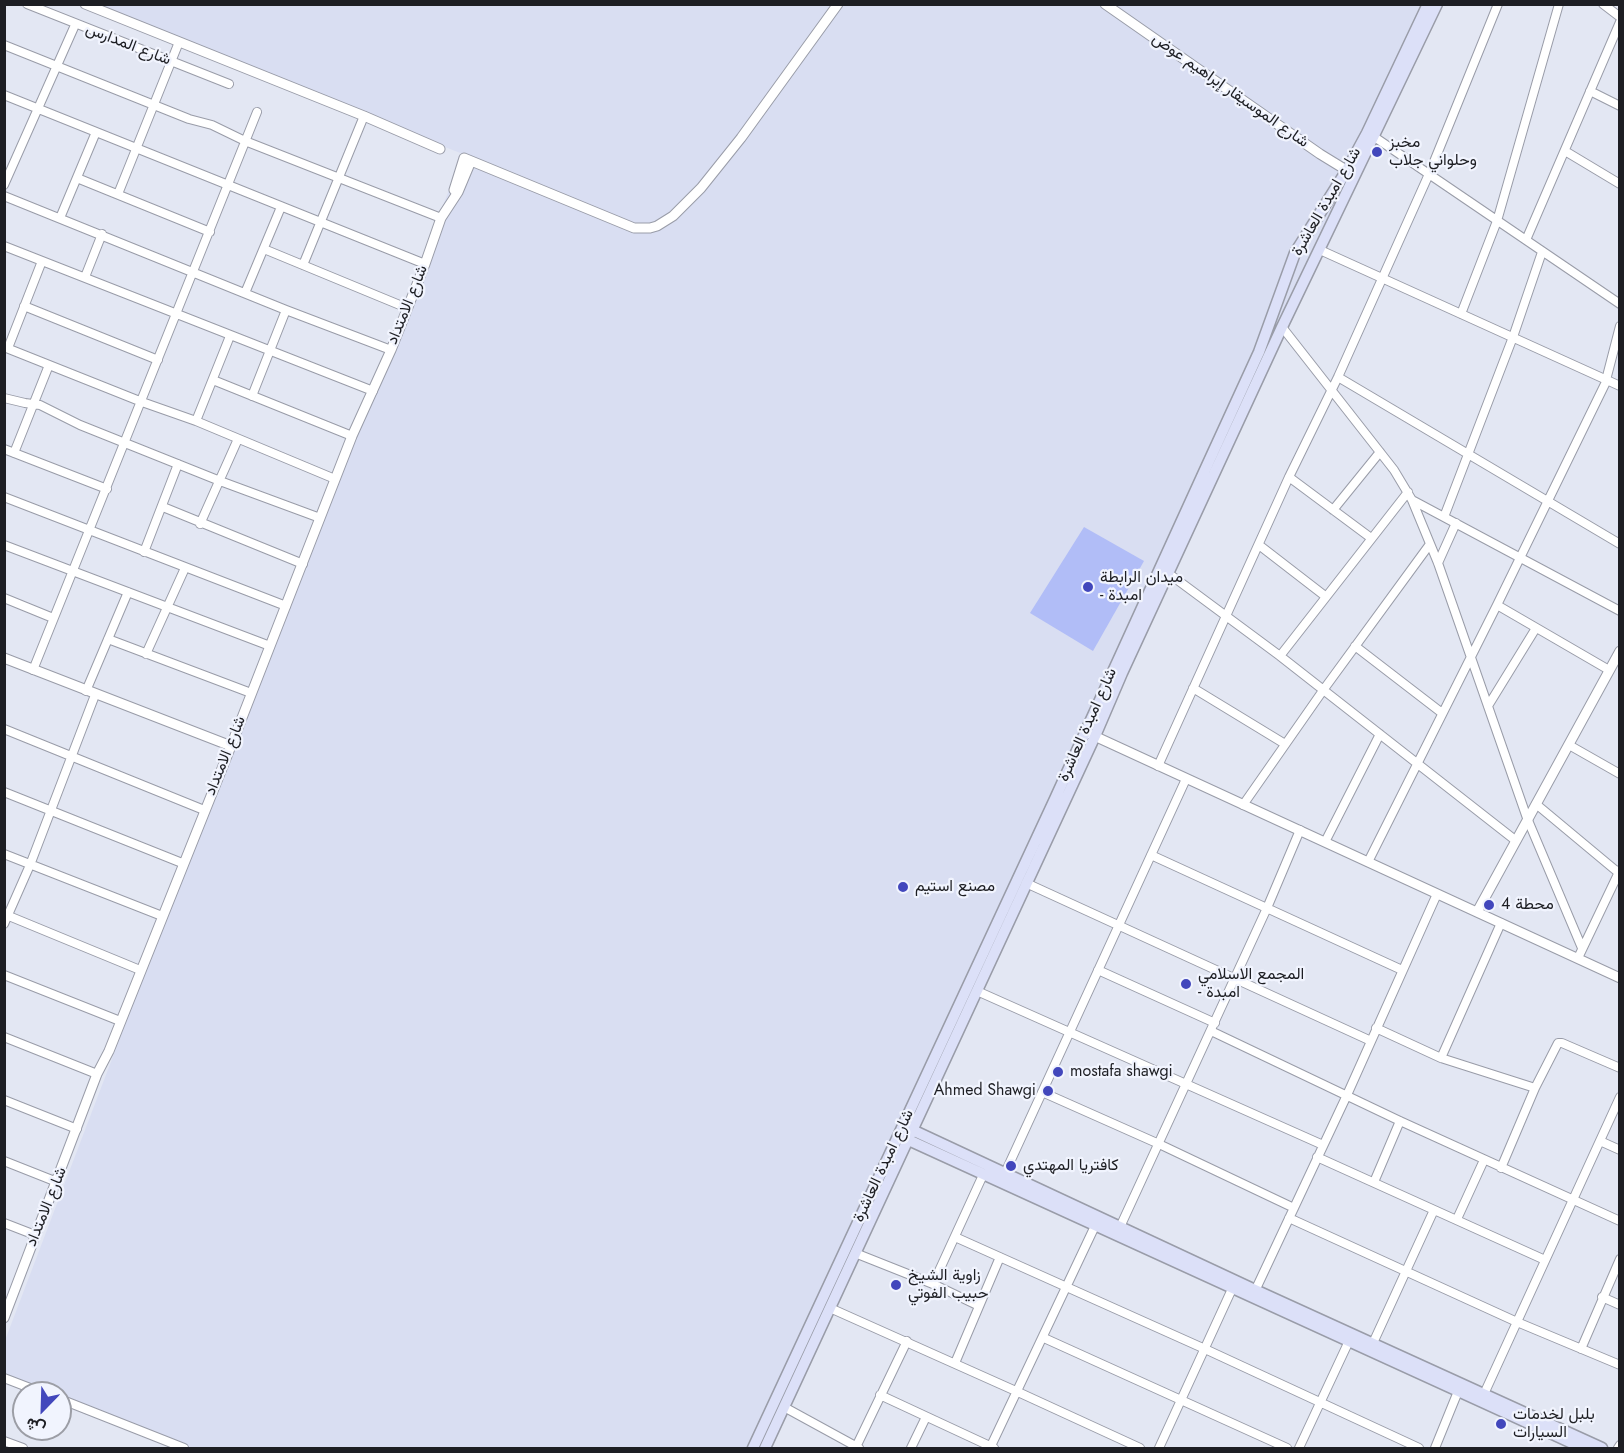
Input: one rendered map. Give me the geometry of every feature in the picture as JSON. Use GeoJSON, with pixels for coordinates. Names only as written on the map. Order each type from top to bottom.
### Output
{"type":"FeatureCollection","features":[{"type":"Feature","properties":{"kind":"main road","name":"شارع امبدة العاشرة"},"geometry":{"type":"LineString","coordinates":[[1371,135],[1428,4]]}},
{"type":"Feature","properties":{"kind":"main road","name":"شارع امبدة العاشرة"},"geometry":{"type":"LineString","coordinates":[[765,1449],[855,1253],[906,1133],[1090,734],[1320,250],[1351,173],[1437,4]]}},
{"type":"Feature","properties":{"kind":"main road","name":"شارع امبدة العاشرة"},"geometry":{"type":"LineString","coordinates":[[753,1449],[885,1162],[906,1133],[977,991],[1026,883],[1258,351],[1295,253],[1351,173]]}},
{"type":"Feature","properties":{"kind":"main road"},"geometry":{"type":"LineString","coordinates":[[906,1133],[1005,1173],[1120,1227],[1150,1246],[1232,1289],[1253,1294],[1373,1343],[1583,1449]]}},
{"type":"Feature","properties":{"kind":"main road"},"geometry":{"type":"LineString","coordinates":[[906,1133],[983,1175],[1095,1226],[1150,1246],[1349,1341],[1460,1388],[1484,1394],[1602,1449]]}},
{"type":"Feature","properties":{"kind":"street","name":"شارع المدارس"},"geometry":{"type":"LineString","coordinates":[[27,4],[228,84]]}},
{"type":"Feature","properties":{"kind":"street"},"geometry":{"type":"LineString","coordinates":[[85,4],[364,116],[440,149]]}},
{"type":"Feature","properties":{"kind":"street","name":"شارع الامتداد"},"geometry":{"type":"LineString","coordinates":[[4,1318],[9,1296],[57,1182],[182,863],[231,746],[352,436],[391,350],[441,218],[454,196],[454,189],[468,160],[634,228],[657,226],[673,216],[701,188],[741,138],[838,4]]}},
{"type":"Feature","properties":{"kind":"street","name":"شارع الموسيقار إبراهيم عوض"},"geometry":{"type":"LineString","coordinates":[[1106,4],[1320,154],[1351,173]]}},
{"type":"Feature","properties":{"kind":"street"},"geometry":{"type":"LineString","coordinates":[[1158,766],[1429,174],[1498,4]]}},
{"type":"Feature","properties":{"kind":"street"},"geometry":{"type":"LineString","coordinates":[[1461,314],[1497,221],[1559,4]]}},
{"type":"Feature","properties":{"kind":"street"},"geometry":{"type":"LineString","coordinates":[[1526,240],[1620,19],[1603,4]]}},
{"type":"Feature","properties":{"kind":"street"},"geometry":{"type":"LineString","coordinates":[[4,184],[75,25]]}},
{"type":"Feature","properties":{"kind":"street"},"geometry":{"type":"LineString","coordinates":[[118,194],[179,42]]}},
{"type":"Feature","properties":{"kind":"street"},"geometry":{"type":"LineString","coordinates":[[4,45],[154,105],[212,125],[245,141],[441,218]]}},
{"type":"Feature","properties":{"kind":"street"},"geometry":{"type":"LineString","coordinates":[[1590,91],[1620,106]]}},
{"type":"Feature","properties":{"kind":"street"},"geometry":{"type":"LineString","coordinates":[[4,95],[425,264]]}},
{"type":"Feature","properties":{"kind":"street"},"geometry":{"type":"LineString","coordinates":[[33,670],[257,112]]}},
{"type":"Feature","properties":{"kind":"street"},"geometry":{"type":"LineString","coordinates":[[303,265],[364,116]]}},
{"type":"Feature","properties":{"kind":"street"},"geometry":{"type":"LineString","coordinates":[[60,218],[96,132]]}},
{"type":"Feature","properties":{"kind":"street"},"geometry":{"type":"LineString","coordinates":[[1371,135],[1620,304]]}},
{"type":"Feature","properties":{"kind":"street"},"geometry":{"type":"LineString","coordinates":[[1565,150],[1620,184]]}},
{"type":"Feature","properties":{"kind":"street"},"geometry":{"type":"LineString","coordinates":[[77,178],[210,232]]}},
{"type":"Feature","properties":{"kind":"street"},"geometry":{"type":"LineString","coordinates":[[4,196],[391,350]]}},
{"type":"Feature","properties":{"kind":"street"},"geometry":{"type":"LineString","coordinates":[[245,293],[281,207]]}},
{"type":"Feature","properties":{"kind":"street"},"geometry":{"type":"LineString","coordinates":[[85,277],[102,234]]}},
{"type":"Feature","properties":{"kind":"street"},"geometry":{"type":"LineString","coordinates":[[4,246],[373,391]]}},
{"type":"Feature","properties":{"kind":"street"},"geometry":{"type":"LineString","coordinates":[[264,249],[407,308]]}},
{"type":"Feature","properties":{"kind":"street"},"geometry":{"type":"LineString","coordinates":[[1320,250],[1620,386]]}},
{"type":"Feature","properties":{"kind":"street"},"geometry":{"type":"LineString","coordinates":[[1444,517],[1513,337],[1542,252]]}},
{"type":"Feature","properties":{"kind":"street"},"geometry":{"type":"LineString","coordinates":[[42,261],[6,347],[142,402],[196,421],[335,479]]}},
{"type":"Feature","properties":{"kind":"street"},"geometry":{"type":"LineString","coordinates":[[24,306],[158,360]]}},
{"type":"Feature","properties":{"kind":"street"},"geometry":{"type":"LineString","coordinates":[[252,396],[286,310]]}},
{"type":"Feature","properties":{"kind":"street"},"geometry":{"type":"LineString","coordinates":[[1368,862],[1607,380],[1620,326]]}},
{"type":"Feature","properties":{"kind":"street"},"geometry":{"type":"LineString","coordinates":[[1282,327],[1380,452],[1410,496],[1438,563],[1527,818],[1582,948]]}},
{"type":"Feature","properties":{"kind":"street"},"geometry":{"type":"LineString","coordinates":[[196,421],[230,336]]}},
{"type":"Feature","properties":{"kind":"street"},"geometry":{"type":"LineString","coordinates":[[14,453],[49,365]]}},
{"type":"Feature","properties":{"kind":"street"},"geometry":{"type":"LineString","coordinates":[[1338,377],[1620,544]]}},
{"type":"Feature","properties":{"kind":"street"},"geometry":{"type":"LineString","coordinates":[[213,380],[352,436]]}},
{"type":"Feature","properties":{"kind":"street"},"geometry":{"type":"LineString","coordinates":[[4,398],[53,410],[80,425],[320,518]]}},
{"type":"Feature","properties":{"kind":"street"},"geometry":{"type":"LineString","coordinates":[[200,524],[238,439]]}},
{"type":"Feature","properties":{"kind":"street"},"geometry":{"type":"LineString","coordinates":[[4,449],[107,489]]}},
{"type":"Feature","properties":{"kind":"street"},"geometry":{"type":"LineString","coordinates":[[1333,510],[1380,452]]}},
{"type":"Feature","properties":{"kind":"street"},"geometry":{"type":"LineString","coordinates":[[144,552],[178,464]]}},
{"type":"Feature","properties":{"kind":"street"},"geometry":{"type":"LineString","coordinates":[[1289,477],[1371,538]]}},
{"type":"Feature","properties":{"kind":"street"},"geometry":{"type":"LineString","coordinates":[[1410,496],[1456,524],[1620,611]]}},
{"type":"Feature","properties":{"kind":"street"},"geometry":{"type":"LineString","coordinates":[[1280,656],[1371,538],[1410,496]]}},
{"type":"Feature","properties":{"kind":"street"},"geometry":{"type":"LineString","coordinates":[[4,497],[286,606]]}},
{"type":"Feature","properties":{"kind":"street"},"geometry":{"type":"LineString","coordinates":[[163,507],[303,564]]}},
{"type":"Feature","properties":{"kind":"street"},"geometry":{"type":"LineString","coordinates":[[1438,563],[1456,524]]}},
{"type":"Feature","properties":{"kind":"street"},"geometry":{"type":"LineString","coordinates":[[4,544],[270,646]]}},
{"type":"Feature","properties":{"kind":"street"},"geometry":{"type":"LineString","coordinates":[[1243,805],[1323,689],[1430,544]]}},
{"type":"Feature","properties":{"kind":"street"},"geometry":{"type":"LineString","coordinates":[[1259,545],[1325,596]]}},
{"type":"Feature","properties":{"kind":"street"},"geometry":{"type":"LineString","coordinates":[[146,654],[185,568]]}},
{"type":"Feature","properties":{"kind":"street"},"geometry":{"type":"LineString","coordinates":[[1168,573],[1227,615],[1515,840]]}},
{"type":"Feature","properties":{"kind":"street"},"geometry":{"type":"LineString","coordinates":[[4,924],[30,864],[71,756],[108,639],[128,592]]}},
{"type":"Feature","properties":{"kind":"street"},"geometry":{"type":"LineString","coordinates":[[4,598],[53,618]]}},
{"type":"Feature","properties":{"kind":"street"},"geometry":{"type":"LineString","coordinates":[[1497,605],[1609,670]]}},
{"type":"Feature","properties":{"kind":"street"},"geometry":{"type":"LineString","coordinates":[[1488,706],[1536,628]]}},
{"type":"Feature","properties":{"kind":"street"},"geometry":{"type":"LineString","coordinates":[[108,639],[251,693]]}},
{"type":"Feature","properties":{"kind":"street"},"geometry":{"type":"LineString","coordinates":[[1355,646],[1442,713]]}},
{"type":"Feature","properties":{"kind":"street"},"geometry":{"type":"LineString","coordinates":[[1477,912],[1620,651]]}},
{"type":"Feature","properties":{"kind":"street"},"geometry":{"type":"LineString","coordinates":[[4,658],[231,746]]}},
{"type":"Feature","properties":{"kind":"street"},"geometry":{"type":"LineString","coordinates":[[1193,688],[1285,744]]}},
{"type":"Feature","properties":{"kind":"street"},"geometry":{"type":"LineString","coordinates":[[4,729],[204,810]]}},
{"type":"Feature","properties":{"kind":"street"},"geometry":{"type":"LineString","coordinates":[[1090,734],[1620,978]]}},
{"type":"Feature","properties":{"kind":"street"},"geometry":{"type":"LineString","coordinates":[[1325,842],[1380,734]]}},
{"type":"Feature","properties":{"kind":"street"},"geometry":{"type":"LineString","coordinates":[[1569,745],[1620,773]]}},
{"type":"Feature","properties":{"kind":"street"},"geometry":{"type":"LineString","coordinates":[[1005,1173],[1186,779]]}},
{"type":"Feature","properties":{"kind":"street"},"geometry":{"type":"LineString","coordinates":[[4,792],[182,863]]}},
{"type":"Feature","properties":{"kind":"street"},"geometry":{"type":"LineString","coordinates":[[1536,804],[1619,872],[1578,958]]}},
{"type":"Feature","properties":{"kind":"street"},"geometry":{"type":"LineString","coordinates":[[1120,1227],[1187,1085],[1300,830]]}},
{"type":"Feature","properties":{"kind":"street"},"geometry":{"type":"LineString","coordinates":[[4,854],[162,916]]}},
{"type":"Feature","properties":{"kind":"street"},"geometry":{"type":"LineString","coordinates":[[1151,855],[1402,970]]}},
{"type":"Feature","properties":{"kind":"street"},"geometry":{"type":"LineString","coordinates":[[1026,883],[1371,1041]]}},
{"type":"Feature","properties":{"kind":"street"},"geometry":{"type":"LineString","coordinates":[[1253,1294],[1347,1095],[1437,894]]}},
{"type":"Feature","properties":{"kind":"street"},"geometry":{"type":"LineString","coordinates":[[6,915],[140,970]]}},
{"type":"Feature","properties":{"kind":"street"},"geometry":{"type":"LineString","coordinates":[[1441,1058],[1501,923]]}},
{"type":"Feature","properties":{"kind":"street"},"geometry":{"type":"LineString","coordinates":[[1098,970],[1215,1023]]}},
{"type":"Feature","properties":{"kind":"street"},"geometry":{"type":"LineString","coordinates":[[4,975],[120,1022]]}},
{"type":"Feature","properties":{"kind":"street"},"geometry":{"type":"LineString","coordinates":[[977,991],[1323,1145]]}},
{"type":"Feature","properties":{"kind":"street"},"geometry":{"type":"LineString","coordinates":[[1376,1028],[1441,1058],[1535,1088]]}},
{"type":"Feature","properties":{"kind":"street"},"geometry":{"type":"LineString","coordinates":[[1211,1031],[1501,1168],[1620,1221]]}},
{"type":"Feature","properties":{"kind":"street"},"geometry":{"type":"LineString","coordinates":[[4,1036],[98,1074]]}},
{"type":"Feature","properties":{"kind":"street"},"geometry":{"type":"LineString","coordinates":[[1501,1168],[1535,1088],[1558,1043],[1620,1068]]}},
{"type":"Feature","properties":{"kind":"street"},"geometry":{"type":"LineString","coordinates":[[1042,1092],[1159,1143],[1294,1208]]}},
{"type":"Feature","properties":{"kind":"street"},"geometry":{"type":"LineString","coordinates":[[1484,1394],[1620,1096]]}},
{"type":"Feature","properties":{"kind":"street"},"geometry":{"type":"LineString","coordinates":[[4,1100],[77,1129]]}},
{"type":"Feature","properties":{"kind":"street"},"geometry":{"type":"LineString","coordinates":[[1374,1182],[1400,1121]]}},
{"type":"Feature","properties":{"kind":"street"},"geometry":{"type":"LineString","coordinates":[[1600,1141],[1620,1150]]}},
{"type":"Feature","properties":{"kind":"street"},"geometry":{"type":"LineString","coordinates":[[1317,1157],[1545,1260]]}},
{"type":"Feature","properties":{"kind":"street"},"geometry":{"type":"LineString","coordinates":[[1457,1219],[1484,1160]]}},
{"type":"Feature","properties":{"kind":"street"},"geometry":{"type":"LineString","coordinates":[[4,1161],[57,1182]]}},
{"type":"Feature","properties":{"kind":"street"},"geometry":{"type":"LineString","coordinates":[[933,1284],[983,1175]]}},
{"type":"Feature","properties":{"kind":"street"},"geometry":{"type":"LineString","coordinates":[[1373,1343],[1434,1210]]}},
{"type":"Feature","properties":{"kind":"street"},"geometry":{"type":"LineString","coordinates":[[1289,1218],[1517,1322],[1620,1365]]}},
{"type":"Feature","properties":{"kind":"street"},"geometry":{"type":"LineString","coordinates":[[4,1223],[35,1235]]}},
{"type":"Feature","properties":{"kind":"street"},"geometry":{"type":"LineString","coordinates":[[880,1395],[992,1448],[1095,1226]]}},
{"type":"Feature","properties":{"kind":"street"},"geometry":{"type":"LineString","coordinates":[[955,1237],[1205,1349],[1419,1449]]}},
{"type":"Feature","properties":{"kind":"street"},"geometry":{"type":"LineString","coordinates":[[855,1253],[933,1284],[979,1306]]}},
{"type":"Feature","properties":{"kind":"street"},"geometry":{"type":"LineString","coordinates":[[955,1363],[1000,1257]]}},
{"type":"Feature","properties":{"kind":"street"},"geometry":{"type":"LineString","coordinates":[[1581,1349],[1620,1259]]}},
{"type":"Feature","properties":{"kind":"street"},"geometry":{"type":"LineString","coordinates":[[1159,1449],[1232,1289]]}},
{"type":"Feature","properties":{"kind":"street"},"geometry":{"type":"LineString","coordinates":[[1602,1297],[1620,1305]]}},
{"type":"Feature","properties":{"kind":"street"},"geometry":{"type":"LineString","coordinates":[[830,1308],[907,1341],[1140,1449]]}},
{"type":"Feature","properties":{"kind":"street"},"geometry":{"type":"LineString","coordinates":[[1044,1338],[1287,1449]]}},
{"type":"Feature","properties":{"kind":"street"},"geometry":{"type":"LineString","coordinates":[[784,1407],[858,1448],[880,1395],[907,1341]]}},
{"type":"Feature","properties":{"kind":"street"},"geometry":{"type":"LineString","coordinates":[[1299,1449],[1349,1341]]}},
{"type":"Feature","properties":{"kind":"street"},"geometry":{"type":"LineString","coordinates":[[1435,1449],[1460,1388]]}},
{"type":"Feature","properties":{"kind":"street"},"geometry":{"type":"LineString","coordinates":[[72,1405],[163,1445],[184,1449]]}},
{"type":"Feature","properties":{"kind":"street"},"geometry":{"type":"LineString","coordinates":[[911,1449],[926,1417]]}},
{"type":"Feature","properties":{"kind":"street"},"geometry":{"type":"LineString","coordinates":[[4,1442],[23,1449]]}},
{"type":"Feature","properties":{"kind":"shaded area"},"geometry":{"type":"Polygon","coordinates":[[[77,5],[1427,5],[766,1448],[192,1448],[72,1402],[72,1381],[18,1381],[5,1376],[4,1343],[231,746],[463,154],[77,5]]]}},
{"type":"Feature","properties":{"kind":"shaded area","name":"ميدان الرابطة - امبدة"},"geometry":{"type":"Polygon","coordinates":[[[1084,527],[1144,561],[1093,651],[1030,613],[1084,527]]]}},
{"type":"Feature","properties":{"kind":"place","name":"مخبز وحلواني جلاب"},"geometry":{"type":"Point","coordinates":[1377,152]}},
{"type":"Feature","properties":{"kind":"place","name":"ميدان الرابطة - امبدة"},"geometry":{"type":"Point","coordinates":[1088,587]}},
{"type":"Feature","properties":{"kind":"place","name":"مصنع استيم"},"geometry":{"type":"Point","coordinates":[903,887]}},
{"type":"Feature","properties":{"kind":"place","name":"محطة 4"},"geometry":{"type":"Point","coordinates":[1489,905]}},
{"type":"Feature","properties":{"kind":"place","name":"المجمع الاسلامي - امبدة"},"geometry":{"type":"Point","coordinates":[1186,984]}},
{"type":"Feature","properties":{"kind":"place","name":"mostafa shawgi"},"geometry":{"type":"Point","coordinates":[1058,1072]}},
{"type":"Feature","properties":{"kind":"place","name":"Ahmed Shawgi"},"geometry":{"type":"Point","coordinates":[1048,1091]}},
{"type":"Feature","properties":{"kind":"place","name":"كافتريا المهتدي"},"geometry":{"type":"Point","coordinates":[1011,1166]}},
{"type":"Feature","properties":{"kind":"place","name":"زاوية الشيخ حبيب الفوتي"},"geometry":{"type":"Point","coordinates":[896,1285]}},
{"type":"Feature","properties":{"kind":"place","name":"بلبل لخدمات السيارات"},"geometry":{"type":"Point","coordinates":[1501,1424]}}]}
